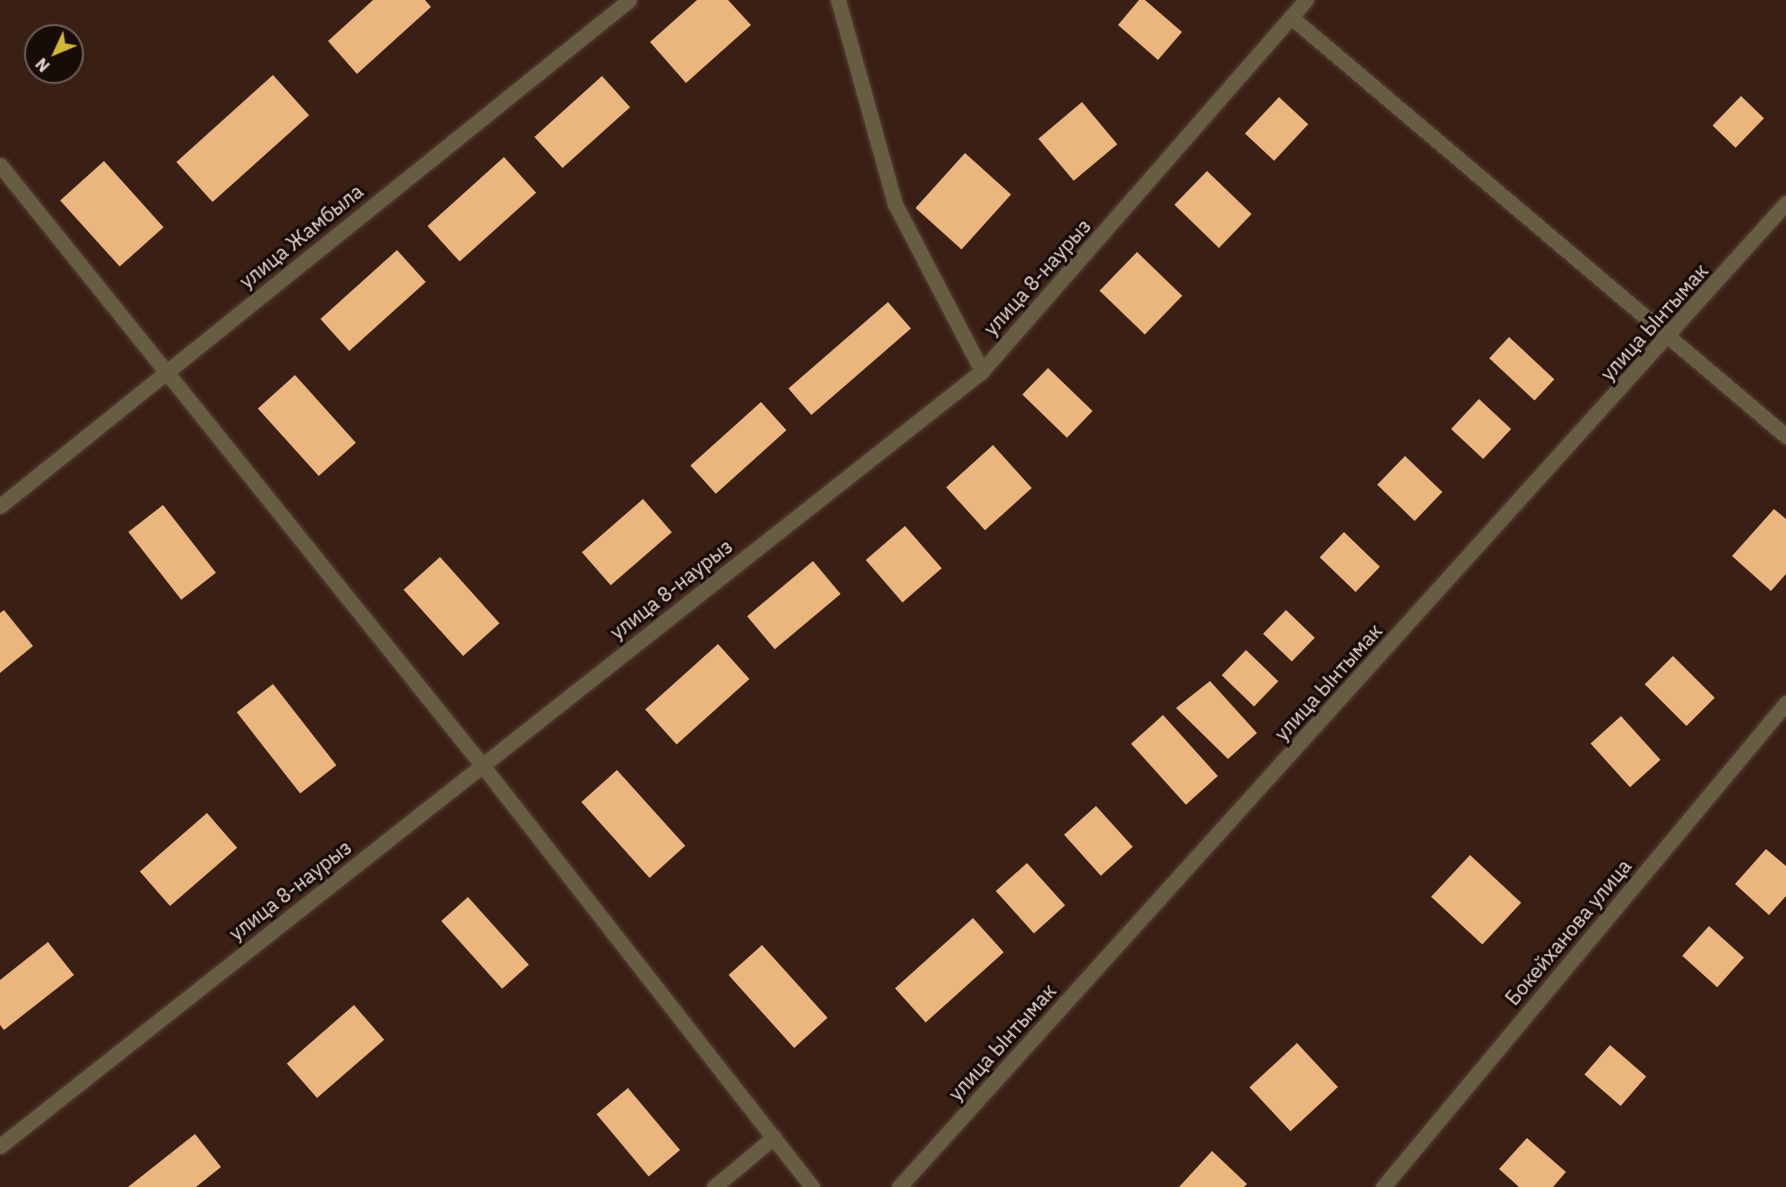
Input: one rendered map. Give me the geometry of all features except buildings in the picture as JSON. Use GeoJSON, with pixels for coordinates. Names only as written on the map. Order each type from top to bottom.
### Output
{"type":"FeatureCollection","features":[{"type":"Feature","properties":{"kind":"street","name":"улица Жамбыла"},"geometry":{"type":"LineString","coordinates":[[0,506],[629,0]]}},
{"type":"Feature","properties":{"kind":"street","name":"улица 8-наурыз"},"geometry":{"type":"LineString","coordinates":[[0,1146],[982,371],[1306,0]]}},
{"type":"Feature","properties":{"kind":"street"},"geometry":{"type":"LineString","coordinates":[[843,4],[895,204],[982,371]]}},
{"type":"Feature","properties":{"kind":"street"},"geometry":{"type":"LineString","coordinates":[[1291,17],[1786,436]]}},
{"type":"Feature","properties":{"kind":"street"},"geometry":{"type":"LineString","coordinates":[[0,165],[168,371],[482,765],[812,1187]]}},
{"type":"Feature","properties":{"kind":"street","name":"улица Ынтымак"},"geometry":{"type":"LineString","coordinates":[[899,1187],[1670,337],[1786,203]]}},
{"type":"Feature","properties":{"kind":"street","name":"Бокейханова улица"},"geometry":{"type":"LineString","coordinates":[[1383,1187],[1786,703]]}},
{"type":"Feature","properties":{"kind":"street"},"geometry":{"type":"LineString","coordinates":[[714,1187],[774,1137]]}}]}
